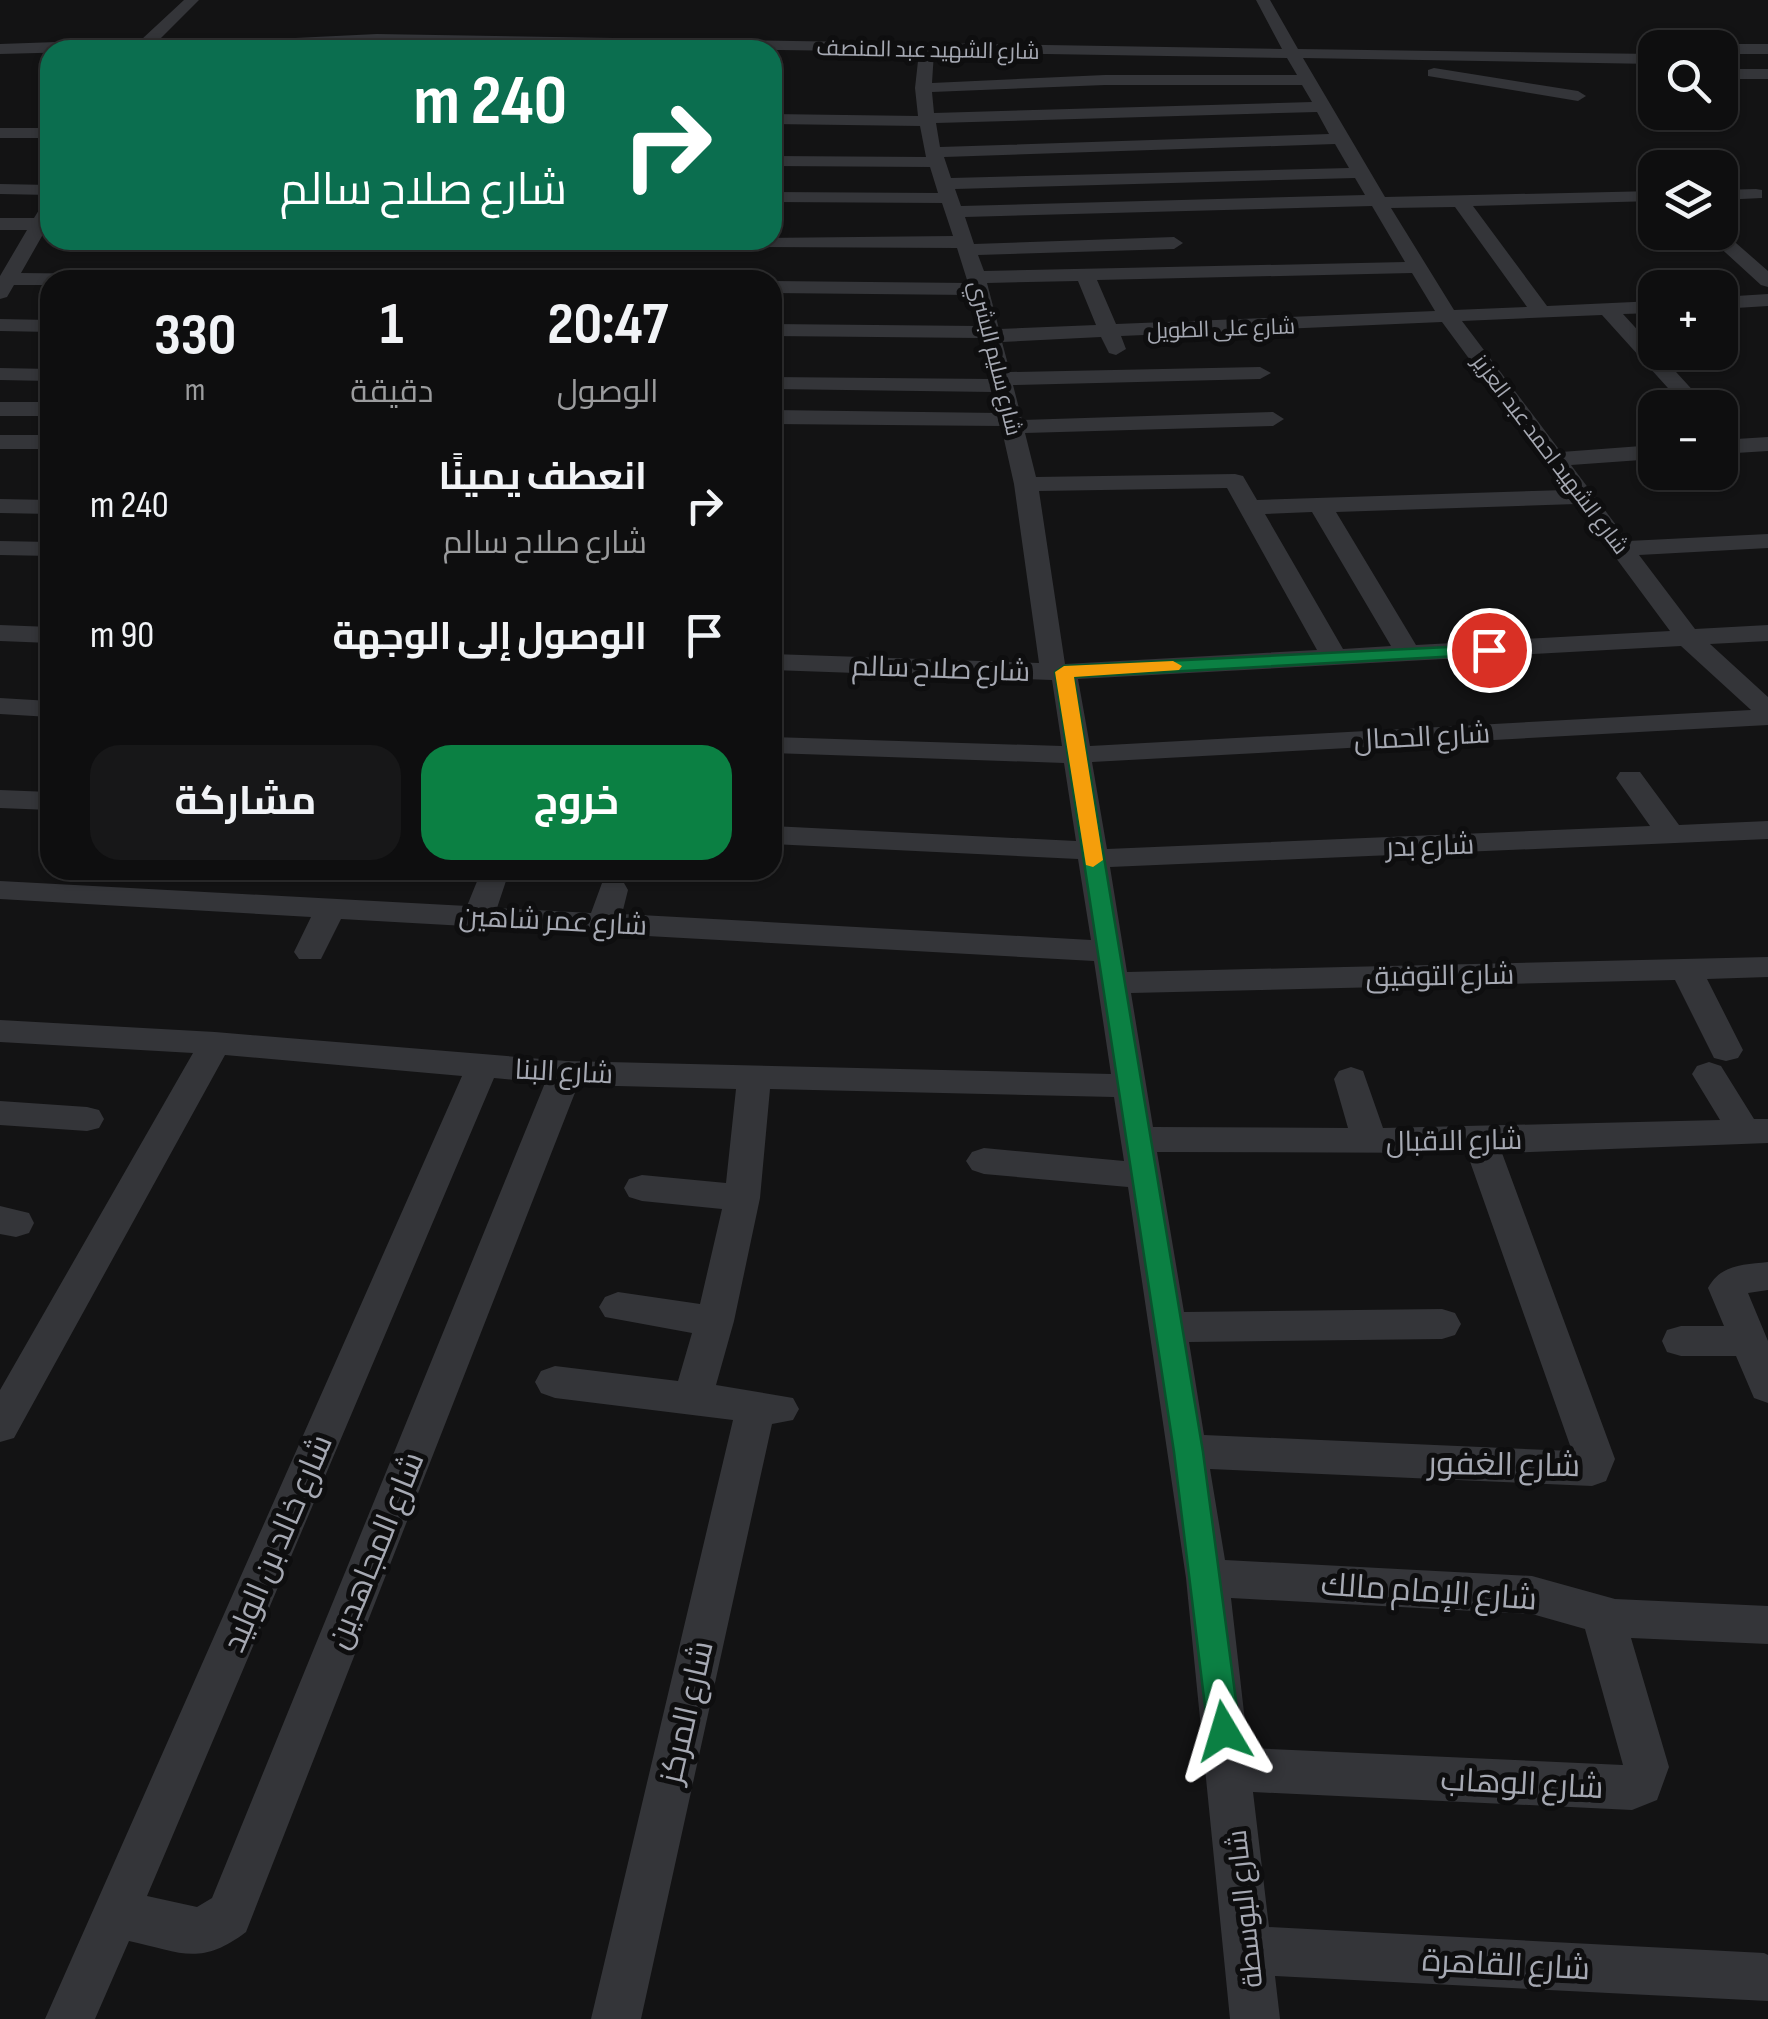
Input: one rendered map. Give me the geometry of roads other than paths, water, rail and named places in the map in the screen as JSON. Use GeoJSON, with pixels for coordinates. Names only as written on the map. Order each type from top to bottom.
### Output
{"type":"FeatureCollection","features":[{"type":"Feature","properties":{"kind":"street"},"geometry":{"type":"LineString","coordinates":[[150,40],[192,0]]}},
{"type":"Feature","properties":{"kind":"street","name":"شارع الشهيد احمد عبد العزيز"},"geometry":{"type":"LineString","coordinates":[[1263,0],[1322,108],[1450,319],[1689,640],[1768,714]]}},
{"type":"Feature","properties":{"kind":"street","name":"شارع الشهيد عبد المنصف"},"geometry":{"type":"LineString","coordinates":[[208,40],[360,28],[1289,48],[1322,55],[1638,59]]}},
{"type":"Feature","properties":{"kind":"street","name":"شارع الشهيد عبد المنصف"},"geometry":{"type":"LineString","coordinates":[[291,40],[454,40]]}},
{"type":"Feature","properties":{"kind":"street","name":"شارع الشهيد عبد المنصف"},"geometry":{"type":"LineString","coordinates":[[782,46],[1638,48]]}},
{"type":"Feature","properties":{"kind":"street","name":"شارع الشهيد عبد المنصف"},"geometry":{"type":"LineString","coordinates":[[0,49],[40,48]]}},
{"type":"Feature","properties":{"kind":"street"},"geometry":{"type":"LineString","coordinates":[[1738,48],[1768,49]]}},
{"type":"Feature","properties":{"kind":"street","name":"شارع سليم البشري"},"geometry":{"type":"LineString","coordinates":[[927,49],[923,88],[927,140],[978,283],[1026,484],[1059,672]]}},
{"type":"Feature","properties":{"kind":"street"},"geometry":{"type":"LineString","coordinates":[[1322,55],[1566,85]]}},
{"type":"Feature","properties":{"kind":"street"},"geometry":{"type":"LineString","coordinates":[[1548,58],[1566,85]]}},
{"type":"Feature","properties":{"kind":"street"},"geometry":{"type":"LineString","coordinates":[[1738,60],[1768,60]]}},
{"type":"Feature","properties":{"kind":"street"},"geometry":{"type":"LineString","coordinates":[[1479,69],[1566,85]]}},
{"type":"Feature","properties":{"kind":"street"},"geometry":{"type":"LineString","coordinates":[[1603,74],[1638,74]]}},
{"type":"Feature","properties":{"kind":"street"},"geometry":{"type":"LineString","coordinates":[[1738,74],[1768,74]]}},
{"type":"Feature","properties":{"kind":"street"},"geometry":{"type":"LineString","coordinates":[[923,88],[1122,80],[1306,80]]}},
{"type":"Feature","properties":{"kind":"street"},"geometry":{"type":"LineString","coordinates":[[782,160],[927,140],[1322,108]]}},
{"type":"Feature","properties":{"kind":"street"},"geometry":{"type":"LineString","coordinates":[[782,120],[927,140],[1340,138]]}},
{"type":"Feature","properties":{"kind":"street"},"geometry":{"type":"LineString","coordinates":[[0,133],[40,134]]}},
{"type":"Feature","properties":{"kind":"street"},"geometry":{"type":"LineString","coordinates":[[949,198],[1362,174]]}},
{"type":"Feature","properties":{"kind":"street"},"geometry":{"type":"LineString","coordinates":[[0,190],[40,190]]}},
{"type":"Feature","properties":{"kind":"street"},"geometry":{"type":"LineString","coordinates":[[782,196],[1379,202],[1638,196]]}},
{"type":"Feature","properties":{"kind":"street"},"geometry":{"type":"LineString","coordinates":[[1460,201],[1542,313]]}},
{"type":"Feature","properties":{"kind":"street"},"geometry":{"type":"LineString","coordinates":[[0,224],[40,233],[7,273]]}},
{"type":"Feature","properties":{"kind":"street"},"geometry":{"type":"LineString","coordinates":[[782,243],[1174,244]]}},
{"type":"Feature","properties":{"kind":"street"},"geometry":{"type":"LineString","coordinates":[[1733,250],[1768,280]]}},
{"type":"Feature","properties":{"kind":"street"},"geometry":{"type":"LineString","coordinates":[[782,287],[1419,267]]}},
{"type":"Feature","properties":{"kind":"street"},"geometry":{"type":"LineString","coordinates":[[7,273],[40,275]]}},
{"type":"Feature","properties":{"kind":"street"},"geometry":{"type":"LineString","coordinates":[[1085,275],[1127,376]]}},
{"type":"Feature","properties":{"kind":"street"},"geometry":{"type":"LineString","coordinates":[[1738,302],[1768,300]]}},
{"type":"Feature","properties":{"kind":"street","name":"شارع على الطويل"},"geometry":{"type":"LineString","coordinates":[[782,330],[1109,332],[1638,308]]}},
{"type":"Feature","properties":{"kind":"street"},"geometry":{"type":"LineString","coordinates":[[1608,310],[1681,390]]}},
{"type":"Feature","properties":{"kind":"street"},"geometry":{"type":"LineString","coordinates":[[0,326],[40,326]]}},
{"type":"Feature","properties":{"kind":"street"},"geometry":{"type":"LineString","coordinates":[[782,383],[1002,382],[1260,373]]}},
{"type":"Feature","properties":{"kind":"street"},"geometry":{"type":"LineString","coordinates":[[0,374],[40,375]]}},
{"type":"Feature","properties":{"kind":"street"},"geometry":{"type":"LineString","coordinates":[[0,408],[40,409]]}},
{"type":"Feature","properties":{"kind":"street"},"geometry":{"type":"LineString","coordinates":[[782,417],[1012,424],[1273,419]]}},
{"type":"Feature","properties":{"kind":"street"},"geometry":{"type":"LineString","coordinates":[[0,442],[40,442]]}},
{"type":"Feature","properties":{"kind":"street"},"geometry":{"type":"LineString","coordinates":[[1738,443],[1768,444]]}},
{"type":"Feature","properties":{"kind":"street"},"geometry":{"type":"LineString","coordinates":[[1555,459],[1638,453]]}},
{"type":"Feature","properties":{"kind":"street"},"geometry":{"type":"LineString","coordinates":[[1026,484],[1221,478],[1239,483],[1335,658]]}},
{"type":"Feature","properties":{"kind":"street"},"geometry":{"type":"LineString","coordinates":[[1252,507],[1583,497]]}},
{"type":"Feature","properties":{"kind":"street"},"geometry":{"type":"LineString","coordinates":[[1320,505],[1409,654]]}},
{"type":"Feature","properties":{"kind":"street"},"geometry":{"type":"LineString","coordinates":[[0,506],[40,508]]}},
{"type":"Feature","properties":{"kind":"street"},"geometry":{"type":"LineString","coordinates":[[1621,548],[1768,540]]}},
{"type":"Feature","properties":{"kind":"street"},"geometry":{"type":"LineString","coordinates":[[0,548],[40,549]]}},
{"type":"Feature","properties":{"kind":"street","name":"شارع صلاح سالم"},"geometry":{"type":"LineString","coordinates":[[782,662],[1059,672],[1768,633]]}},
{"type":"Feature","properties":{"kind":"street"},"geometry":{"type":"LineString","coordinates":[[0,634],[40,635]]}},
{"type":"Feature","properties":{"kind":"street","name":"شارع البوسطة"},"geometry":{"type":"LineString","coordinates":[[1059,672],[1142,1157],[1207,1578],[1256,2019]]}},
{"type":"Feature","properties":{"kind":"street"},"geometry":{"type":"LineString","coordinates":[[0,706],[40,708]]}},
{"type":"Feature","properties":{"kind":"street","name":"شارع الحمال"},"geometry":{"type":"LineString","coordinates":[[782,745],[1075,755],[1768,714]]}},
{"type":"Feature","properties":{"kind":"street"},"geometry":{"type":"LineString","coordinates":[[1630,778],[1672,836]]}},
{"type":"Feature","properties":{"kind":"street"},"geometry":{"type":"LineString","coordinates":[[0,798],[40,800]]}},
{"type":"Feature","properties":{"kind":"street","name":"شارع بدر"},"geometry":{"type":"LineString","coordinates":[[782,837],[1092,854],[1768,830]]}},
{"type":"Feature","properties":{"kind":"street"},"geometry":{"type":"LineString","coordinates":[[153,898],[163,880]]}},
{"type":"Feature","properties":{"kind":"street"},"geometry":{"type":"LineString","coordinates":[[479,916],[491,882]]}},
{"type":"Feature","properties":{"kind":"street","name":"شارع عمر شاهين"},"geometry":{"type":"LineString","coordinates":[[0,890],[604,923],[1109,967]]}},
{"type":"Feature","properties":{"kind":"street"},"geometry":{"type":"LineString","coordinates":[[604,923],[613,890]]}},
{"type":"Feature","properties":{"kind":"street"},"geometry":{"type":"LineString","coordinates":[[310,952],[330,908]]}},
{"type":"Feature","properties":{"kind":"street","name":"شارع التوفيق"},"geometry":{"type":"LineString","coordinates":[[1109,967],[1768,967]]}},
{"type":"Feature","properties":{"kind":"street"},"geometry":{"type":"LineString","coordinates":[[1686,969],[1717,1062],[1756,1132]]}},
{"type":"Feature","properties":{"kind":"street","name":"شارع البنا"},"geometry":{"type":"LineString","coordinates":[[0,1030],[215,1043],[566,1073],[1130,1086]]}},
{"type":"Feature","properties":{"kind":"street"},"geometry":{"type":"LineString","coordinates":[[0,1426],[215,1043]]}},
{"type":"Feature","properties":{"kind":"street","name":"شارع خالد بن الوليد"},"geometry":{"type":"LineString","coordinates":[[70,2019],[483,1066]]}},
{"type":"Feature","properties":{"kind":"street","name":"شارع المجاهدين"},"geometry":{"type":"LineString","coordinates":[[116,1914],[197,1930],[209,1930],[229,1914],[566,1073]]}},
{"type":"Feature","properties":{"kind":"street"},"geometry":{"type":"LineString","coordinates":[[554,1382],[692,1398],[715,1322],[742,1198],[754,1078]]}},
{"type":"Feature","properties":{"kind":"street"},"geometry":{"type":"LineString","coordinates":[[1351,1079],[1370,1142]]}},
{"type":"Feature","properties":{"kind":"street"},"geometry":{"type":"LineString","coordinates":[[0,1113],[86,1119]]}},
{"type":"Feature","properties":{"kind":"street","name":"شارع الاقبال"},"geometry":{"type":"LineString","coordinates":[[984,1161],[1142,1157],[1370,1142],[1756,1132]]}},
{"type":"Feature","properties":{"kind":"street","name":"شارع الغفور"},"geometry":{"type":"LineString","coordinates":[[1188,1452],[1592,1469],[1595,1459],[1480,1141]]}},
{"type":"Feature","properties":{"kind":"street"},"geometry":{"type":"LineString","coordinates":[[642,1188],[742,1198]]}},
{"type":"Feature","properties":{"kind":"street"},"geometry":{"type":"LineString","coordinates":[[1768,1276],[1733,1281],[1727,1288],[1768,1387]]}},
{"type":"Feature","properties":{"kind":"street"},"geometry":{"type":"LineString","coordinates":[[618,1307],[715,1322]]}},
{"type":"Feature","properties":{"kind":"street"},"geometry":{"type":"LineString","coordinates":[[1169,1327],[1442,1324]]}},
{"type":"Feature","properties":{"kind":"street"},"geometry":{"type":"LineString","coordinates":[[1681,1341],[1748,1341]]}},
{"type":"Feature","properties":{"kind":"street","name":"شارع المركز"},"geometry":{"type":"LineString","coordinates":[[616,2019],[768,1407],[692,1398]]}},
{"type":"Feature","properties":{"kind":"street","name":"شارع الإمام مالك"},"geometry":{"type":"LineString","coordinates":[[1207,1578],[1532,1595],[1603,1616],[1768,1625]]}},
{"type":"Feature","properties":{"kind":"street","name":"شارع الوهاب"},"geometry":{"type":"LineString","coordinates":[[1228,1769],[1632,1788],[1640,1784],[1646,1768],[1603,1616]]}},
{"type":"Feature","properties":{"kind":"street","name":"شارع القاهرة"},"geometry":{"type":"LineString","coordinates":[[1248,1950],[1764,1978]]}}]}
